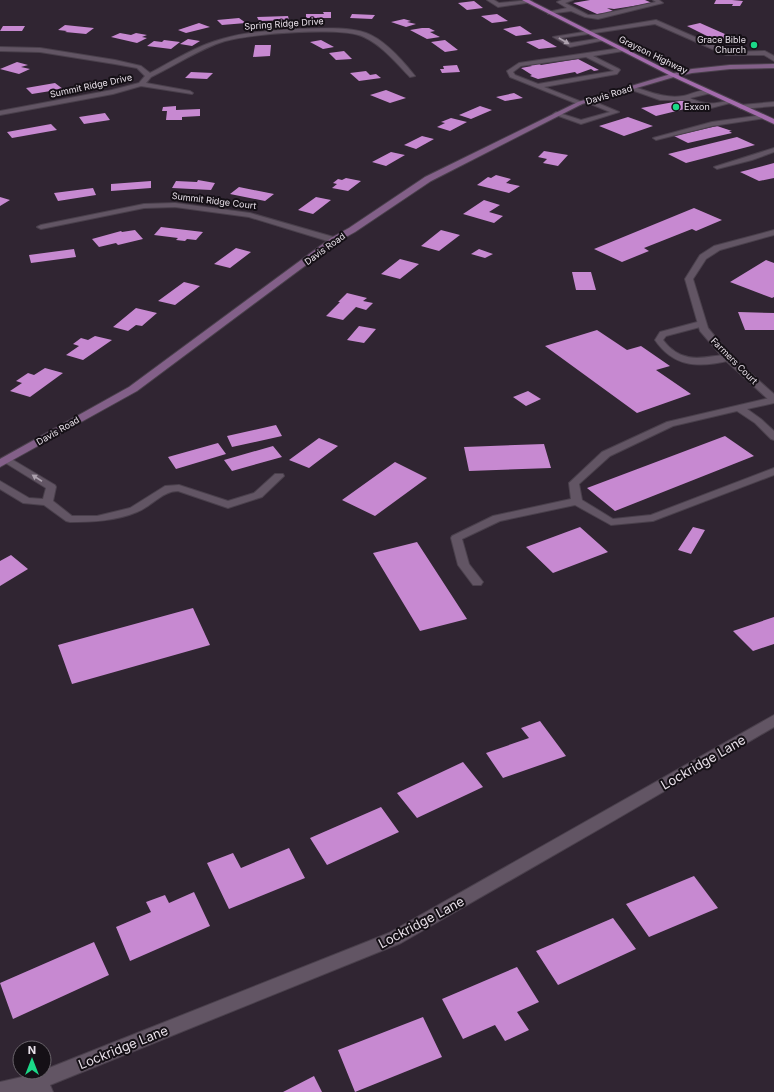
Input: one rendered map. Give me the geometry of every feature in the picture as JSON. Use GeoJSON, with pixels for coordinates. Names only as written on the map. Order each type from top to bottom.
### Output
{"type":"FeatureCollection","features":[{"type":"Feature","properties":{"kind":"main road","name":"Grayson Highway"},"geometry":{"type":"LineString","coordinates":[[527,1],[673,76],[774,122]]}},
{"type":"Feature","properties":{"kind":"street","name":"Spring Ridge Drive"},"geometry":{"type":"LineString","coordinates":[[149,76],[224,39],[262,34],[339,30],[363,34],[374,40],[394,55],[412,76]]}},
{"type":"Feature","properties":{"kind":"street","name":"Summit Ridge Drive"},"geometry":{"type":"LineString","coordinates":[[0,49],[40,50],[115,62],[139,67],[149,76],[141,84],[113,92],[0,113]]}},
{"type":"Feature","properties":{"kind":"street","name":"Davis Road"},"geometry":{"type":"LineString","coordinates":[[4,462],[133,389],[202,340],[334,240],[352,230],[428,179],[556,114],[584,102],[673,76],[717,68],[774,66]]}},
{"type":"Feature","properties":{"kind":"street"},"geometry":{"type":"LineString","coordinates":[[141,84],[190,93]]}},
{"type":"Feature","properties":{"kind":"street","name":"Summit Ridge Court"},"geometry":{"type":"LineString","coordinates":[[41,227],[144,206],[175,205],[250,215],[334,240]]}},
{"type":"Feature","properties":{"kind":"street","name":"Farmers Court"},"geometry":{"type":"LineString","coordinates":[[774,232],[717,248],[703,257],[689,279],[703,329],[728,358],[774,400]]}},
{"type":"Feature","properties":{"kind":"street","name":"Lockridge Lane"},"geometry":{"type":"LineString","coordinates":[[0,1091],[41,1086],[395,938],[603,820],[774,720]]}},
{"type":"Feature","properties":{"kind":"lane"},"geometry":{"type":"LineString","coordinates":[[490,0],[498,5],[527,1]]}},
{"type":"Feature","properties":{"kind":"lane"},"geometry":{"type":"LineString","coordinates":[[570,0],[560,2],[572,10],[587,16],[598,17],[660,3],[656,0]]}},
{"type":"Feature","properties":{"kind":"lane"},"geometry":{"type":"LineString","coordinates":[[550,13],[572,10]]}},
{"type":"Feature","properties":{"kind":"lane"},"geometry":{"type":"LineString","coordinates":[[602,40],[570,45],[556,37],[656,22],[728,54],[764,52],[774,59]]}},
{"type":"Feature","properties":{"kind":"lane"},"geometry":{"type":"LineString","coordinates":[[556,114],[581,122],[616,112],[537,86],[512,76],[510,72],[518,66],[620,50]]}},
{"type":"Feature","properties":{"kind":"lane"},"geometry":{"type":"LineString","coordinates":[[537,86],[615,73],[617,70],[587,55]]}},
{"type":"Feature","properties":{"kind":"lane"},"geometry":{"type":"LineString","coordinates":[[539,64],[553,60]]}},
{"type":"Feature","properties":{"kind":"lane"},"geometry":{"type":"LineString","coordinates":[[518,66],[530,65]]}},
{"type":"Feature","properties":{"kind":"lane"},"geometry":{"type":"LineString","coordinates":[[631,88],[660,98],[685,98],[699,105],[712,106],[731,102]]}},
{"type":"Feature","properties":{"kind":"lane"},"geometry":{"type":"LineString","coordinates":[[685,98],[690,95],[709,92]]}},
{"type":"Feature","properties":{"kind":"lane"},"geometry":{"type":"LineString","coordinates":[[741,107],[774,104]]}},
{"type":"Feature","properties":{"kind":"lane"},"geometry":{"type":"LineString","coordinates":[[656,138],[712,124],[763,117]]}},
{"type":"Feature","properties":{"kind":"lane"},"geometry":{"type":"LineString","coordinates":[[717,168],[750,159],[774,150]]}},
{"type":"Feature","properties":{"kind":"lane"},"geometry":{"type":"LineString","coordinates":[[701,324],[663,334],[659,340],[673,356],[682,360],[698,361],[728,358]]}},
{"type":"Feature","properties":{"kind":"lane"},"geometry":{"type":"LineString","coordinates":[[577,501],[574,483],[606,454],[670,424],[774,400]]}},
{"type":"Feature","properties":{"kind":"lane"},"geometry":{"type":"LineString","coordinates":[[739,408],[758,421],[774,437]]}},
{"type":"Feature","properties":{"kind":"lane"},"geometry":{"type":"LineString","coordinates":[[4,462],[51,487],[47,502]]}},
{"type":"Feature","properties":{"kind":"lane"},"geometry":{"type":"LineString","coordinates":[[476,582],[464,565],[456,538],[497,518],[577,501],[611,522],[653,518],[774,471]]}},
{"type":"Feature","properties":{"kind":"lane"},"geometry":{"type":"LineString","coordinates":[[0,484],[27,501],[47,502],[70,519],[97,520],[134,510],[169,488],[180,488],[228,505],[258,495],[279,476]]}},
{"type":"Feature","properties":{"kind":"building"},"geometry":{"type":"Polygon","coordinates":[[[590,0],[645,0],[652,3],[614,9],[607,8],[615,12],[597,14],[573,3],[590,0]]]}},
{"type":"Feature","properties":{"kind":"building"},"geometry":{"type":"Polygon","coordinates":[[[716,0],[743,1],[740,6],[732,6],[733,4],[714,4],[716,0]]]}},
{"type":"Feature","properties":{"kind":"building"},"geometry":{"type":"Polygon","coordinates":[[[474,1],[483,8],[467,10],[458,3],[474,1]]]}},
{"type":"Feature","properties":{"kind":"building"},"geometry":{"type":"Polygon","coordinates":[[[323,12],[331,12],[331,18],[306,18],[306,14],[324,14],[323,12]]]}},
{"type":"Feature","properties":{"kind":"building"},"geometry":{"type":"Polygon","coordinates":[[[352,14],[375,15],[372,19],[350,18],[352,14]]]}},
{"type":"Feature","properties":{"kind":"building"},"geometry":{"type":"Polygon","coordinates":[[[497,14],[508,21],[492,23],[481,16],[497,14]]]}},
{"type":"Feature","properties":{"kind":"building"},"geometry":{"type":"Polygon","coordinates":[[[288,16],[289,20],[259,21],[257,17],[288,16]]]}},
{"type":"Feature","properties":{"kind":"building"},"geometry":{"type":"Polygon","coordinates":[[[239,18],[246,23],[222,25],[217,20],[239,18]]]}},
{"type":"Feature","properties":{"kind":"building"},"geometry":{"type":"Polygon","coordinates":[[[404,19],[411,21],[407,22],[416,24],[406,27],[391,22],[404,19]]]}},
{"type":"Feature","properties":{"kind":"building"},"geometry":{"type":"Polygon","coordinates":[[[199,23],[210,27],[186,33],[178,30],[199,23]]]}},
{"type":"Feature","properties":{"kind":"building"},"geometry":{"type":"Polygon","coordinates":[[[700,23],[734,38],[721,41],[711,38],[687,26],[700,23]]]}},
{"type":"Feature","properties":{"kind":"building"},"geometry":{"type":"Polygon","coordinates":[[[65,25],[94,28],[86,34],[58,30],[65,25]]]}},
{"type":"Feature","properties":{"kind":"building"},"geometry":{"type":"Polygon","coordinates":[[[3,26],[25,26],[22,31],[0,31],[3,26]]]}},
{"type":"Feature","properties":{"kind":"building"},"geometry":{"type":"Polygon","coordinates":[[[520,26],[532,34],[516,36],[503,29],[520,26]]]}},
{"type":"Feature","properties":{"kind":"building"},"geometry":{"type":"Polygon","coordinates":[[[429,28],[435,31],[430,32],[440,37],[427,39],[410,30],[429,28]]]}},
{"type":"Feature","properties":{"kind":"building"},"geometry":{"type":"Polygon","coordinates":[[[120,33],[147,35],[142,37],[147,38],[137,43],[111,37],[120,33]]]}},
{"type":"Feature","properties":{"kind":"building"},"geometry":{"type":"Polygon","coordinates":[[[188,39],[200,41],[192,46],[180,44],[188,39]]]}},
{"type":"Feature","properties":{"kind":"building"},"geometry":{"type":"Polygon","coordinates":[[[543,39],[557,47],[539,49],[526,42],[543,39]]]}},
{"type":"Feature","properties":{"kind":"building"},"geometry":{"type":"Polygon","coordinates":[[[164,40],[180,42],[171,49],[147,46],[154,41],[162,42],[164,40]]]}},
{"type":"Feature","properties":{"kind":"building"},"geometry":{"type":"Polygon","coordinates":[[[321,40],[334,47],[323,49],[310,42],[321,40]]]}},
{"type":"Feature","properties":{"kind":"building"},"geometry":{"type":"Polygon","coordinates":[[[445,40],[458,50],[445,52],[431,42],[445,40]]]}},
{"type":"Feature","properties":{"kind":"building"},"geometry":{"type":"Polygon","coordinates":[[[255,45],[271,45],[270,56],[253,57],[255,45]]]}},
{"type":"Feature","properties":{"kind":"building"},"geometry":{"type":"Polygon","coordinates":[[[344,51],[352,59],[336,60],[329,53],[344,51]]]}},
{"type":"Feature","properties":{"kind":"building"},"geometry":{"type":"Polygon","coordinates":[[[578,59],[599,70],[594,71],[591,69],[577,74],[575,72],[538,79],[530,76],[532,75],[521,68],[532,66],[528,64],[538,63],[541,65],[578,59]]]}},
{"type":"Feature","properties":{"kind":"building"},"geometry":{"type":"Polygon","coordinates":[[[17,62],[28,65],[21,67],[30,69],[19,74],[0,69],[17,62]]]}},
{"type":"Feature","properties":{"kind":"building"},"geometry":{"type":"Polygon","coordinates":[[[457,65],[460,72],[442,73],[440,69],[444,69],[443,66],[457,65]]]}},
{"type":"Feature","properties":{"kind":"building"},"geometry":{"type":"Polygon","coordinates":[[[366,71],[370,75],[376,74],[381,78],[359,81],[350,73],[366,71]]]}},
{"type":"Feature","properties":{"kind":"building"},"geometry":{"type":"Polygon","coordinates":[[[191,72],[213,73],[207,79],[185,78],[191,72]]]}},
{"type":"Feature","properties":{"kind":"building"},"geometry":{"type":"Polygon","coordinates":[[[55,83],[63,89],[32,94],[26,88],[55,83]]]}},
{"type":"Feature","properties":{"kind":"building"},"geometry":{"type":"Polygon","coordinates":[[[386,90],[406,98],[390,103],[370,95],[386,90]]]}},
{"type":"Feature","properties":{"kind":"building"},"geometry":{"type":"Polygon","coordinates":[[[514,93],[523,98],[505,101],[496,97],[514,93]]]}},
{"type":"Feature","properties":{"kind":"building"},"geometry":{"type":"Polygon","coordinates":[[[685,100],[697,106],[656,116],[641,108],[685,100]]]}},
{"type":"Feature","properties":{"kind":"building"},"geometry":{"type":"Polygon","coordinates":[[[176,106],[176,110],[200,109],[200,116],[182,117],[182,120],[166,120],[167,111],[162,111],[163,107],[176,106]]]}},
{"type":"Feature","properties":{"kind":"building"},"geometry":{"type":"Polygon","coordinates":[[[480,106],[492,110],[471,119],[459,115],[480,106]]]}},
{"type":"Feature","properties":{"kind":"building"},"geometry":{"type":"Polygon","coordinates":[[[105,113],[110,120],[84,124],[79,117],[105,113]]]}},
{"type":"Feature","properties":{"kind":"building"},"geometry":{"type":"Polygon","coordinates":[[[628,117],[653,126],[624,136],[599,126],[628,117]]]}},
{"type":"Feature","properties":{"kind":"building"},"geometry":{"type":"Polygon","coordinates":[[[451,118],[467,122],[450,131],[437,127],[445,123],[441,122],[451,118]]]}},
{"type":"Feature","properties":{"kind":"building"},"geometry":{"type":"Polygon","coordinates":[[[51,124],[57,130],[12,138],[7,132],[51,124]]]}},
{"type":"Feature","properties":{"kind":"building"},"geometry":{"type":"Polygon","coordinates":[[[717,126],[732,131],[729,131],[732,133],[688,143],[674,136],[717,126]]]}},
{"type":"Feature","properties":{"kind":"building"},"geometry":{"type":"Polygon","coordinates":[[[422,136],[434,139],[416,149],[404,145],[422,136]]]}},
{"type":"Feature","properties":{"kind":"building"},"geometry":{"type":"Polygon","coordinates":[[[737,137],[755,145],[686,163],[668,154],[737,137]]]}},
{"type":"Feature","properties":{"kind":"building"},"geometry":{"type":"Polygon","coordinates":[[[544,151],[568,155],[558,166],[543,163],[547,159],[538,157],[544,151]]]}},
{"type":"Feature","properties":{"kind":"building"},"geometry":{"type":"Polygon","coordinates":[[[391,152],[405,155],[386,166],[372,162],[391,152]]]}},
{"type":"Feature","properties":{"kind":"building"},"geometry":{"type":"Polygon","coordinates":[[[774,163],[774,178],[759,181],[740,172],[774,163]]]}},
{"type":"Feature","properties":{"kind":"building"},"geometry":{"type":"Polygon","coordinates":[[[496,175],[511,179],[506,183],[520,186],[509,193],[477,185],[488,177],[491,178],[496,175]]]}},
{"type":"Feature","properties":{"kind":"building"},"geometry":{"type":"Polygon","coordinates":[[[346,178],[361,181],[348,191],[332,188],[337,184],[333,183],[338,179],[342,180],[346,178]]]}},
{"type":"Feature","properties":{"kind":"building"},"geometry":{"type":"Polygon","coordinates":[[[198,180],[215,183],[211,190],[172,188],[176,181],[197,182],[198,180]]]}},
{"type":"Feature","properties":{"kind":"building"},"geometry":{"type":"Polygon","coordinates":[[[151,181],[151,188],[111,191],[111,184],[151,181]]]}},
{"type":"Feature","properties":{"kind":"building"},"geometry":{"type":"Polygon","coordinates":[[[239,187],[274,194],[265,201],[230,194],[239,187]]]}},
{"type":"Feature","properties":{"kind":"building"},"geometry":{"type":"Polygon","coordinates":[[[93,188],[96,195],[58,201],[54,193],[93,188]]]}},
{"type":"Feature","properties":{"kind":"building"},"geometry":{"type":"Polygon","coordinates":[[[0,197],[10,200],[0,206],[0,197]]]}},
{"type":"Feature","properties":{"kind":"building"},"geometry":{"type":"Polygon","coordinates":[[[316,197],[331,200],[313,214],[298,210],[316,197]]]}},
{"type":"Feature","properties":{"kind":"building"},"geometry":{"type":"Polygon","coordinates":[[[484,200],[500,205],[489,212],[503,216],[494,223],[463,214],[484,200]]]}},
{"type":"Feature","properties":{"kind":"building"},"geometry":{"type":"Polygon","coordinates":[[[694,208],[722,220],[696,231],[692,229],[644,248],[649,251],[622,262],[594,249],[694,208]]]}},
{"type":"Feature","properties":{"kind":"building"},"geometry":{"type":"Polygon","coordinates":[[[161,227],[203,232],[196,240],[176,240],[178,238],[154,235],[161,227]]]}},
{"type":"Feature","properties":{"kind":"building"},"geometry":{"type":"Polygon","coordinates":[[[135,230],[143,239],[118,245],[116,243],[99,247],[92,239],[121,231],[135,230]]]}},
{"type":"Feature","properties":{"kind":"building"},"geometry":{"type":"Polygon","coordinates":[[[441,230],[460,235],[439,251],[421,246],[441,230]]]}},
{"type":"Feature","properties":{"kind":"building"},"geometry":{"type":"Polygon","coordinates":[[[236,248],[251,252],[230,268],[214,264],[236,248]]]}},
{"type":"Feature","properties":{"kind":"building"},"geometry":{"type":"Polygon","coordinates":[[[74,249],[76,257],[31,263],[29,255],[74,249]]]}},
{"type":"Feature","properties":{"kind":"building"},"geometry":{"type":"Polygon","coordinates":[[[479,249],[493,254],[485,258],[471,254],[479,249]]]}},
{"type":"Feature","properties":{"kind":"building"},"geometry":{"type":"Polygon","coordinates":[[[400,259],[419,264],[400,279],[381,274],[400,259]]]}},
{"type":"Feature","properties":{"kind":"building"},"geometry":{"type":"Polygon","coordinates":[[[766,260],[774,263],[774,297],[772,298],[730,282],[766,260]]]}},
{"type":"Feature","properties":{"kind":"building"},"geometry":{"type":"Polygon","coordinates":[[[572,272],[591,272],[596,290],[576,290],[572,272]]]}},
{"type":"Feature","properties":{"kind":"building"},"geometry":{"type":"Polygon","coordinates":[[[184,282],[200,286],[175,305],[158,301],[184,282]]]}},
{"type":"Feature","properties":{"kind":"building"},"geometry":{"type":"Polygon","coordinates":[[[347,293],[367,298],[363,301],[373,303],[366,310],[356,307],[343,320],[326,316],[340,302],[338,302],[347,293]]]}},
{"type":"Feature","properties":{"kind":"building"},"geometry":{"type":"Polygon","coordinates":[[[136,308],[157,313],[142,326],[136,325],[128,331],[113,327],[136,308]]]}},
{"type":"Feature","properties":{"kind":"building"},"geometry":{"type":"Polygon","coordinates":[[[738,312],[774,313],[774,330],[745,330],[738,312]]]}},
{"type":"Feature","properties":{"kind":"building"},"geometry":{"type":"Polygon","coordinates":[[[359,326],[376,329],[364,343],[347,340],[359,326]]]}},
{"type":"Feature","properties":{"kind":"building"},"geometry":{"type":"Polygon","coordinates":[[[597,330],[627,350],[641,346],[670,366],[656,370],[691,394],[637,413],[545,346],[597,330]]]}},
{"type":"Feature","properties":{"kind":"building"},"geometry":{"type":"Polygon","coordinates":[[[95,336],[112,340],[83,360],[66,355],[79,346],[73,344],[81,338],[88,340],[95,336]]]}},
{"type":"Feature","properties":{"kind":"building"},"geometry":{"type":"Polygon","coordinates":[[[45,368],[63,373],[30,397],[10,391],[22,383],[16,381],[28,373],[34,375],[45,368]]]}},
{"type":"Feature","properties":{"kind":"building"},"geometry":{"type":"Polygon","coordinates":[[[528,391],[541,399],[526,406],[513,397],[528,391]]]}},
{"type":"Feature","properties":{"kind":"building"},"geometry":{"type":"Polygon","coordinates":[[[276,425],[282,436],[232,447],[227,436],[276,425]]]}},
{"type":"Feature","properties":{"kind":"building"},"geometry":{"type":"Polygon","coordinates":[[[725,436],[754,456],[615,511],[587,488],[725,436]]]}},
{"type":"Feature","properties":{"kind":"building"},"geometry":{"type":"Polygon","coordinates":[[[319,438],[338,446],[309,468],[289,460],[319,438]]]}},
{"type":"Feature","properties":{"kind":"building"},"geometry":{"type":"Polygon","coordinates":[[[218,443],[226,454],[176,469],[168,457],[218,443]]]}},
{"type":"Feature","properties":{"kind":"building"},"geometry":{"type":"Polygon","coordinates":[[[544,444],[551,468],[469,471],[464,447],[544,444]]]}},
{"type":"Feature","properties":{"kind":"building"},"geometry":{"type":"Polygon","coordinates":[[[273,446],[282,457],[232,471],[224,460],[273,446]]]}},
{"type":"Feature","properties":{"kind":"building"},"geometry":{"type":"Polygon","coordinates":[[[395,462],[427,478],[375,516],[342,500],[395,462]]]}},
{"type":"Feature","properties":{"kind":"building"},"geometry":{"type":"Polygon","coordinates":[[[580,527],[608,552],[553,573],[526,547],[580,527]]]}},
{"type":"Feature","properties":{"kind":"building"},"geometry":{"type":"Polygon","coordinates":[[[693,527],[705,530],[691,554],[678,550],[693,527]]]}},
{"type":"Feature","properties":{"kind":"building"},"geometry":{"type":"Polygon","coordinates":[[[417,542],[467,619],[420,631],[373,553],[417,542]]]}},
{"type":"Feature","properties":{"kind":"building"},"geometry":{"type":"Polygon","coordinates":[[[11,555],[28,569],[0,586],[0,561],[11,555]]]}},
{"type":"Feature","properties":{"kind":"building"},"geometry":{"type":"Polygon","coordinates":[[[193,608],[210,645],[72,684],[58,645],[193,608]]]}},
{"type":"Feature","properties":{"kind":"building"},"geometry":{"type":"Polygon","coordinates":[[[774,617],[774,644],[753,651],[733,631],[774,617]]]}},
{"type":"Feature","properties":{"kind":"building"},"geometry":{"type":"Polygon","coordinates":[[[540,721],[566,756],[503,778],[486,753],[529,738],[521,728],[540,721]]]}},
{"type":"Feature","properties":{"kind":"building"},"geometry":{"type":"Polygon","coordinates":[[[463,762],[483,787],[417,818],[397,793],[463,762]]]}},
{"type":"Feature","properties":{"kind":"building"},"geometry":{"type":"Polygon","coordinates":[[[381,807],[399,832],[327,865],[310,838],[381,807]]]}},
{"type":"Feature","properties":{"kind":"building"},"geometry":{"type":"Polygon","coordinates":[[[289,848],[305,878],[229,909],[207,863],[233,853],[241,868],[289,848]]]}},
{"type":"Feature","properties":{"kind":"building"},"geometry":{"type":"Polygon","coordinates":[[[694,876],[718,908],[649,937],[626,904],[694,876]]]}},
{"type":"Feature","properties":{"kind":"building"},"geometry":{"type":"Polygon","coordinates":[[[194,892],[210,926],[130,961],[116,927],[151,912],[146,902],[165,895],[169,903],[194,892]]]}},
{"type":"Feature","properties":{"kind":"building"},"geometry":{"type":"Polygon","coordinates":[[[613,918],[636,949],[558,985],[536,951],[613,918]]]}},
{"type":"Feature","properties":{"kind":"building"},"geometry":{"type":"Polygon","coordinates":[[[94,942],[109,975],[13,1019],[0,983],[94,942]]]}},
{"type":"Feature","properties":{"kind":"building"},"geometry":{"type":"Polygon","coordinates":[[[517,967],[539,1002],[517,1012],[529,1030],[505,1041],[495,1025],[463,1039],[442,999],[517,967]]]}},
{"type":"Feature","properties":{"kind":"building"},"geometry":{"type":"Polygon","coordinates":[[[423,1017],[442,1057],[355,1092],[338,1050],[423,1017]]]}},
{"type":"Feature","properties":{"kind":"building"},"geometry":{"type":"Polygon","coordinates":[[[314,1076],[322,1092],[283,1092],[314,1076]]]}},
{"type":"Feature","properties":{"kind":"place","name":"Grace Bible Church"},"geometry":{"type":"Point","coordinates":[754,45]}},
{"type":"Feature","properties":{"kind":"place","name":"Exxon"},"geometry":{"type":"Point","coordinates":[676,107]}}]}
